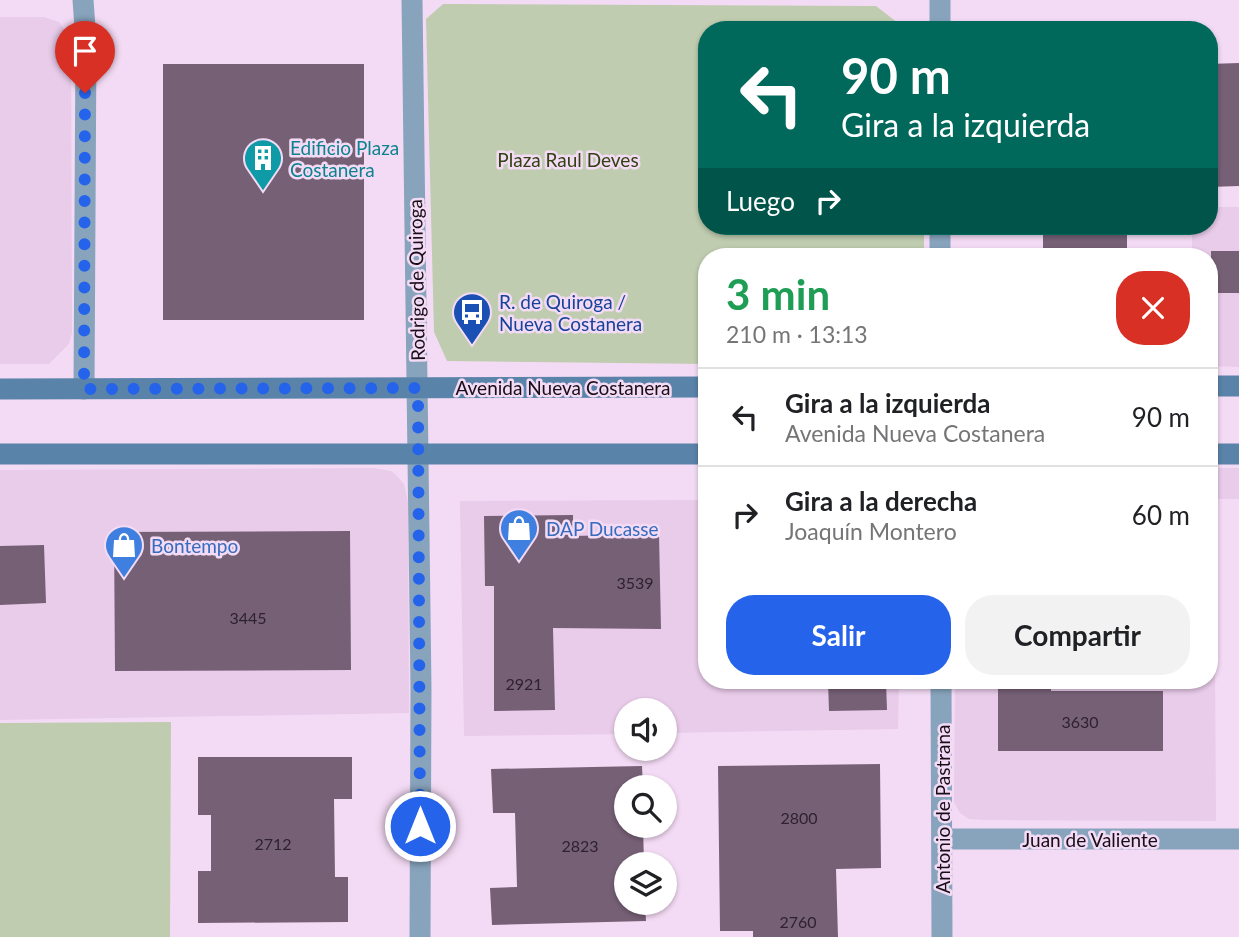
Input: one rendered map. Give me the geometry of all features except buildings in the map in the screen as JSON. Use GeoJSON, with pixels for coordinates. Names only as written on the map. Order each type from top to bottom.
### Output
{"type":"FeatureCollection","features":[{"type":"Feature","properties":{"kind":"main road"},"geometry":{"type":"LineString","coordinates":[[1218,386],[1239,386]]}},
{"type":"Feature","properties":{"kind":"main road","name":"Avenida Nueva Costanera"},"geometry":{"type":"LineString","coordinates":[[0,389],[698,387]]}},
{"type":"Feature","properties":{"kind":"main road"},"geometry":{"type":"LineString","coordinates":[[0,454],[698,454]]}},
{"type":"Feature","properties":{"kind":"main road"},"geometry":{"type":"LineString","coordinates":[[1218,454],[1239,454]]}},
{"type":"Feature","properties":{"kind":"street"},"geometry":{"type":"LineString","coordinates":[[83,0],[86,41],[84,389]]}},
{"type":"Feature","properties":{"kind":"street","name":"Rodrigo de Quiroga"},"geometry":{"type":"LineString","coordinates":[[412,0],[421,688],[420,937]]}},
{"type":"Feature","properties":{"kind":"street"},"geometry":{"type":"LineString","coordinates":[[940,0],[940,21]]}},
{"type":"Feature","properties":{"kind":"street","name":"Antonio de Pastrana"},"geometry":{"type":"LineString","coordinates":[[941,689],[942,937]]}},
{"type":"Feature","properties":{"kind":"street","name":"Juan de Valiente"},"geometry":{"type":"LineString","coordinates":[[942,839],[1239,839]]}},
{"type":"Feature","properties":{"kind":"shaded area"},"geometry":{"type":"Polygon","coordinates":[[[0,17],[44,17],[59,22],[71,40],[72,333],[69,344],[49,364],[0,364],[0,17]]]}},
{"type":"Feature","properties":{"kind":"shaded area"},"geometry":{"type":"Polygon","coordinates":[[[1218,207],[1239,207],[1239,367],[1218,366],[1218,248],[1192,248],[1192,235],[1218,235],[1218,207]]]}},
{"type":"Feature","properties":{"kind":"shaded area"},"geometry":{"type":"Polygon","coordinates":[[[374,468],[395,474],[404,484],[408,501],[409,713],[0,720],[0,470],[374,468]]]}},
{"type":"Feature","properties":{"kind":"shaded area"},"geometry":{"type":"Polygon","coordinates":[[[1218,468],[1239,468],[1239,499],[1218,499],[1218,468]]]}},
{"type":"Feature","properties":{"kind":"shaded area"},"geometry":{"type":"Polygon","coordinates":[[[698,500],[698,689],[899,689],[898,729],[677,733],[677,698],[614,698],[614,734],[464,736],[460,501],[698,500]]]}},
{"type":"Feature","properties":{"kind":"shaded area"},"geometry":{"type":"Polygon","coordinates":[[[955,689],[1215,689],[1216,821],[969,819],[960,813],[954,802],[955,689]]]}},
{"type":"Feature","properties":{"kind":"green space","name":"Plaza Raul Deves"},"geometry":{"type":"Polygon","coordinates":[[[443,4],[876,6],[895,21],[698,21],[698,235],[924,235],[924,248],[698,248],[698,364],[447,361],[434,332],[426,19],[443,4]]]}},
{"type":"Feature","properties":{"kind":"green space"},"geometry":{"type":"Polygon","coordinates":[[[171,722],[170,937],[0,937],[0,723],[171,722]]]}},
{"type":"Feature","properties":{"kind":"place","name":"Edificio Plaza Costanera"},"geometry":{"type":"Point","coordinates":[263,192]}},
{"type":"Feature","properties":{"kind":"place","name":"R. de Quiroga / Nueva Costanera"},"geometry":{"type":"Point","coordinates":[472,346]}},
{"type":"Feature","properties":{"kind":"place","name":"DAP Ducasse"},"geometry":{"type":"Point","coordinates":[519,562]}},
{"type":"Feature","properties":{"kind":"place","name":"Bontempo"},"geometry":{"type":"Point","coordinates":[124,579]}},
{"type":"Feature","properties":{"kind":"route"},"geometry":{"type":"LineString","coordinates":[[85,93],[84,389],[418,388],[420,826]]}}]}
